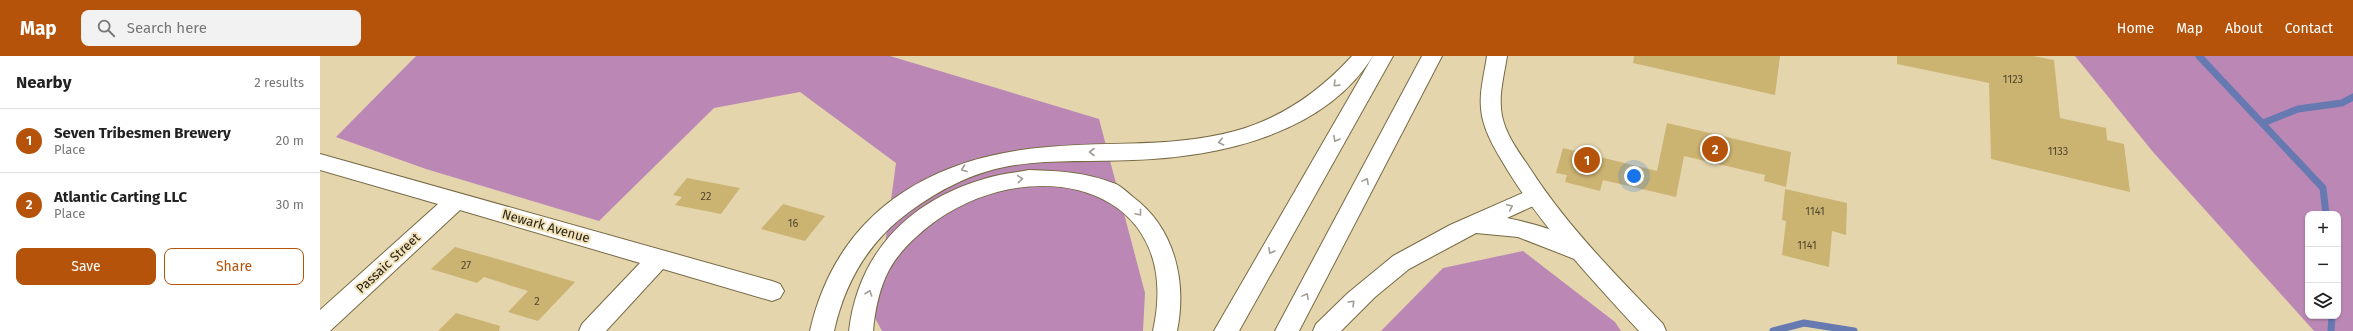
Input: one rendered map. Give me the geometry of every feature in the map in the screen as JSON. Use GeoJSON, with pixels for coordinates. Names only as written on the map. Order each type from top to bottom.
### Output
{"type":"FeatureCollection","features":[{"type":"Feature","properties":{"kind":"main road"},"geometry":{"type":"LineString","coordinates":[[822,331],[831,293],[862,242],[874,228],[918,192],[948,176],[988,162],[1036,154],[1179,149],[1223,142],[1266,128],[1305,109],[1325,95],[1363,56]]}},
{"type":"Feature","properties":{"kind":"main road"},"geometry":{"type":"LineString","coordinates":[[1226,331],[1383,56]]}},
{"type":"Feature","properties":{"kind":"main road"},"geometry":{"type":"LineString","coordinates":[[1287,331],[1432,56]]}},
{"type":"Feature","properties":{"kind":"main road"},"geometry":{"type":"LineString","coordinates":[[1497,56],[1490,94],[1492,116],[1498,137],[1534,196],[1582,253],[1654,331]]}},
{"type":"Feature","properties":{"kind":"main road","name":"Newark Avenue"},"geometry":{"type":"LineString","coordinates":[[320,162],[772,291]]}},
{"type":"Feature","properties":{"kind":"main road"},"geometry":{"type":"LineString","coordinates":[[861,331],[868,294],[875,275],[886,256],[920,220],[938,207],[979,188],[1014,180],[1053,177],[1087,182],[1107,189],[1137,210],[1149,225],[1158,240],[1169,272],[1170,314],[1165,331]]}},
{"type":"Feature","properties":{"kind":"main road"},"geometry":{"type":"LineString","coordinates":[[1325,331],[1363,292],[1412,256],[1472,224],[1534,196]]}},
{"type":"Feature","properties":{"kind":"main road","name":"Passaic Street"},"geometry":{"type":"LineString","coordinates":[[320,325],[456,201]]}},
{"type":"Feature","properties":{"kind":"main road"},"geometry":{"type":"LineString","coordinates":[[1472,224],[1501,224],[1539,234],[1582,253]]}},
{"type":"Feature","properties":{"kind":"main road"},"geometry":{"type":"LineString","coordinates":[[592,331],[658,258]]}},
{"type":"Feature","properties":{"kind":"shaded area"},"geometry":{"type":"Polygon","coordinates":[[[416,56],[890,56],[1099,119],[1145,293],[1143,331],[882,331],[875,318],[896,163],[800,92],[714,108],[599,221],[426,169],[336,137],[416,56]]]}},
{"type":"Feature","properties":{"kind":"shaded area"},"geometry":{"type":"Polygon","coordinates":[[[2075,56],[2353,56],[2353,331],[2314,331],[2153,152],[2075,56]]]}},
{"type":"Feature","properties":{"kind":"shaded area"},"geometry":{"type":"Polygon","coordinates":[[[1523,251],[1615,322],[1621,331],[1381,331],[1443,268],[1523,251]]]}},
{"type":"Feature","properties":{"kind":"building"},"geometry":{"type":"Polygon","coordinates":[[[1634,56],[1780,56],[1775,95],[1633,63],[1634,56]]]}},
{"type":"Feature","properties":{"kind":"building"},"geometry":{"type":"Polygon","coordinates":[[[1897,56],[2033,56],[2054,60],[2060,118],[2106,128],[2107,140],[2124,144],[2130,192],[1991,159],[1989,83],[1897,64],[1897,56]]]}},
{"type":"Feature","properties":{"kind":"building"},"geometry":{"type":"Polygon","coordinates":[[[1667,123],[1791,152],[1786,187],[1764,181],[1765,175],[1684,156],[1676,197],[1603,180],[1600,191],[1565,182],[1567,175],[1556,173],[1563,148],[1657,171],[1667,123]]]}},
{"type":"Feature","properties":{"kind":"building"},"geometry":{"type":"Polygon","coordinates":[[[687,178],[740,188],[721,214],[675,205],[682,197],[673,195],[687,178]]]}},
{"type":"Feature","properties":{"kind":"building"},"geometry":{"type":"Polygon","coordinates":[[[1785,189],[1847,203],[1846,235],[1832,231],[1829,267],[1782,255],[1786,221],[1782,220],[1785,189]]]}},
{"type":"Feature","properties":{"kind":"building"},"geometry":{"type":"Polygon","coordinates":[[[783,204],[825,216],[805,241],[761,229],[783,204]]]}},
{"type":"Feature","properties":{"kind":"building"},"geometry":{"type":"Polygon","coordinates":[[[455,247],[575,282],[538,321],[508,312],[528,291],[484,277],[477,283],[431,269],[455,247]]]}},
{"type":"Feature","properties":{"kind":"building"},"geometry":{"type":"Polygon","coordinates":[[[456,313],[500,326],[499,331],[438,331],[456,313]]]}},
{"type":"Feature","properties":{"kind":"waterway"},"geometry":{"type":"LineString","coordinates":[[2199,56],[2323,188],[2326,211]]}},
{"type":"Feature","properties":{"kind":"waterway"},"geometry":{"type":"LineString","coordinates":[[2263,123],[2298,109],[2342,103],[2353,97]]}},
{"type":"Feature","properties":{"kind":"waterway"},"geometry":{"type":"LineString","coordinates":[[2331,331],[2332,319]]}},
{"type":"Feature","properties":{"kind":"waterway"},"geometry":{"type":"LineString","coordinates":[[1773,331],[1804,323],[1854,331]]}},
{"type":"Feature","properties":{"kind":"place","name":"Atlantic Carting LLC"},"geometry":{"type":"Point","coordinates":[1715,149]}},
{"type":"Feature","properties":{"kind":"place","name":"Seven Tribesmen Brewery"},"geometry":{"type":"Point","coordinates":[1587,160]}}]}
